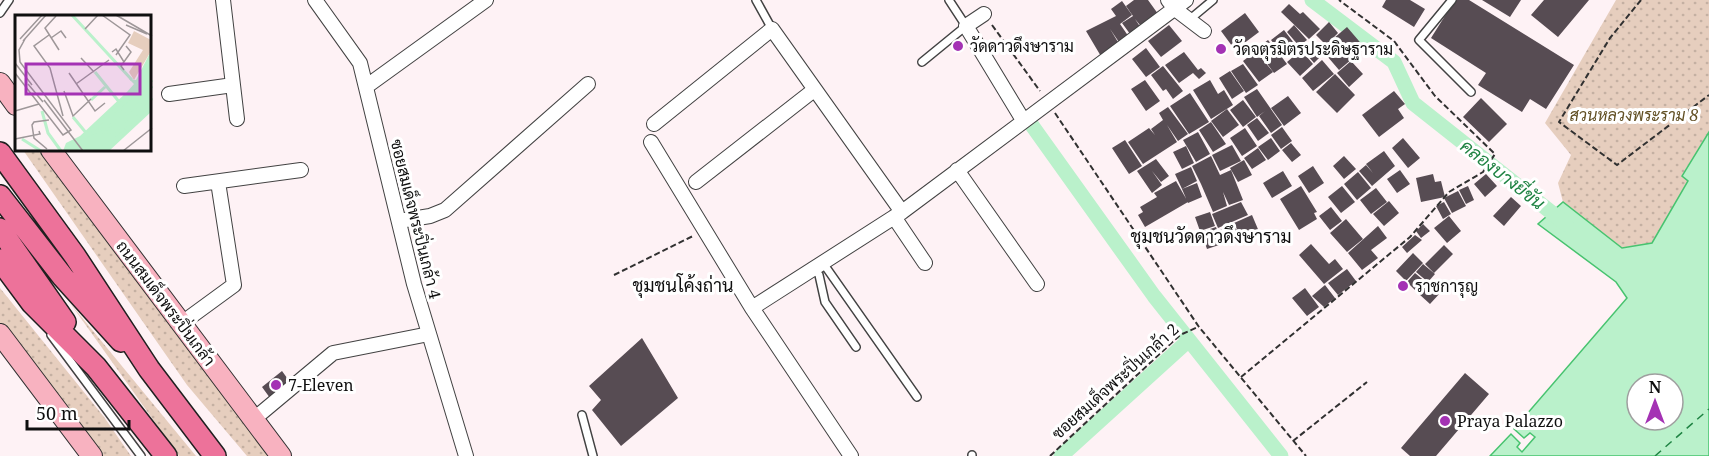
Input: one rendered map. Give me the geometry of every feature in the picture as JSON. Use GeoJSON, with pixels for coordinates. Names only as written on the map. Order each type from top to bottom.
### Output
{"type":"FeatureCollection","features":[{"type":"Feature","properties":{"kind":"main road"},"geometry":{"type":"LineString","coordinates":[[0,83],[15,104]]}},
{"type":"Feature","properties":{"kind":"main road","name":"ถนนสมเด็จพระปิ่นเกล้า"},"geometry":{"type":"LineString","coordinates":[[53,152],[281,456]]}},
{"type":"Feature","properties":{"kind":"main road"},"geometry":{"type":"LineString","coordinates":[[0,153],[75,256],[149,369],[215,456]]}},
{"type":"Feature","properties":{"kind":"main road"},"geometry":{"type":"LineString","coordinates":[[0,196],[70,285],[149,369]]}},
{"type":"Feature","properties":{"kind":"main road"},"geometry":{"type":"LineString","coordinates":[[0,229],[96,366],[166,456]]}},
{"type":"Feature","properties":{"kind":"main road"},"geometry":{"type":"LineString","coordinates":[[0,260],[32,303],[96,366]]}},
{"type":"Feature","properties":{"kind":"main road"},"geometry":{"type":"LineString","coordinates":[[0,334],[92,456]]}},
{"type":"Feature","properties":{"kind":"main road"},"geometry":{"type":"LineString","coordinates":[[196,429],[223,456]]}},
{"type":"Feature","properties":{"kind":"street"},"geometry":{"type":"LineString","coordinates":[[223,0],[237,119]]}},
{"type":"Feature","properties":{"kind":"street","name":"ซอยสมเด็จพระปิ่นเกล้า 4"},"geometry":{"type":"LineString","coordinates":[[315,0],[360,63],[429,334],[465,456]]}},
{"type":"Feature","properties":{"kind":"street"},"geometry":{"type":"LineString","coordinates":[[367,86],[486,0]]}},
{"type":"Feature","properties":{"kind":"street"},"geometry":{"type":"LineString","coordinates":[[752,308],[898,215],[1177,3],[1190,20],[1204,31]]}},
{"type":"Feature","properties":{"kind":"street"},"geometry":{"type":"LineString","coordinates":[[984,14],[966,26],[1023,120]]}},
{"type":"Feature","properties":{"kind":"street"},"geometry":{"type":"LineString","coordinates":[[654,124],[772,28],[898,215],[925,263]]}},
{"type":"Feature","properties":{"kind":"street"},"geometry":{"type":"LineString","coordinates":[[399,220],[430,216],[445,210],[588,84]]}},
{"type":"Feature","properties":{"kind":"street"},"geometry":{"type":"LineString","coordinates":[[169,94],[233,85]]}},
{"type":"Feature","properties":{"kind":"street"},"geometry":{"type":"LineString","coordinates":[[696,182],[814,90]]}},
{"type":"Feature","properties":{"kind":"street"},"geometry":{"type":"LineString","coordinates":[[651,142],[703,231],[752,308],[851,456]]}},
{"type":"Feature","properties":{"kind":"street"},"geometry":{"type":"LineString","coordinates":[[184,186],[301,170]]}},
{"type":"Feature","properties":{"kind":"street"},"geometry":{"type":"LineString","coordinates":[[957,170],[1037,284]]}},
{"type":"Feature","properties":{"kind":"street"},"geometry":{"type":"LineString","coordinates":[[182,323],[234,285],[219,182]]}},
{"type":"Feature","properties":{"kind":"street"},"geometry":{"type":"LineString","coordinates":[[254,419],[333,352],[429,334]]}},
{"type":"Feature","properties":{"kind":"lane"},"geometry":{"type":"LineString","coordinates":[[0,14],[9,0]]}},
{"type":"Feature","properties":{"kind":"lane"},"geometry":{"type":"LineString","coordinates":[[756,0],[772,28]]}},
{"type":"Feature","properties":{"kind":"lane"},"geometry":{"type":"LineString","coordinates":[[922,62],[966,26],[949,0]]}},
{"type":"Feature","properties":{"kind":"lane"},"geometry":{"type":"LineString","coordinates":[[1190,20],[1213,0]]}},
{"type":"Feature","properties":{"kind":"lane"},"geometry":{"type":"LineString","coordinates":[[1452,0],[1419,40],[1471,92]]}},
{"type":"Feature","properties":{"kind":"lane"},"geometry":{"type":"LineString","coordinates":[[818,266],[825,302],[856,347]]}},
{"type":"Feature","properties":{"kind":"lane"},"geometry":{"type":"LineString","coordinates":[[818,266],[917,396]]}},
{"type":"Feature","properties":{"kind":"lane"},"geometry":{"type":"LineString","coordinates":[[32,303],[59,348],[141,456]]}},
{"type":"Feature","properties":{"kind":"lane"},"geometry":{"type":"LineString","coordinates":[[582,415],[592,456]]}},
{"type":"Feature","properties":{"kind":"path"},"geometry":{"type":"LineString","coordinates":[[1242,377],[1410,237],[1449,192],[1482,172],[1495,154],[1435,96],[1394,41],[1339,0]]}},
{"type":"Feature","properties":{"kind":"path"},"geometry":{"type":"LineString","coordinates":[[1641,0],[1610,38],[1559,122],[1617,165],[1709,95]]}},
{"type":"Feature","properties":{"kind":"path"},"geometry":{"type":"LineString","coordinates":[[984,14],[1048,103],[1197,327],[1242,377],[1306,456]]}},
{"type":"Feature","properties":{"kind":"path"},"geometry":{"type":"LineString","coordinates":[[614,275],[649,255],[703,231]]}},
{"type":"Feature","properties":{"kind":"path","name":"ซอยสมเด็จพระปิ่นเกล้า 2"},"geometry":{"type":"LineString","coordinates":[[1050,456],[1180,335],[1197,327]]}},
{"type":"Feature","properties":{"kind":"path"},"geometry":{"type":"LineString","coordinates":[[1293,441],[1367,382]]}},
{"type":"Feature","properties":{"kind":"green space","name":"สวนหลวงพระราม 8"},"geometry":{"type":"Polygon","coordinates":[[[1616,0],[1709,0],[1709,132],[1682,175],[1688,181],[1652,243],[1622,248],[1563,202],[1558,183],[1571,155],[1545,123],[1616,0]]]}},
{"type":"Feature","properties":{"kind":"green space"},"geometry":{"type":"Polygon","coordinates":[[[24,152],[43,152],[225,391],[269,456],[247,456],[187,385],[24,152]]]}},
{"type":"Feature","properties":{"kind":"green space"},"geometry":{"type":"Polygon","coordinates":[[[0,288],[104,417],[131,456],[100,456],[0,324],[0,288]]]}},
{"type":"Feature","properties":{"kind":"green space"},"geometry":{"type":"Polygon","coordinates":[[[70,303],[196,456],[179,456],[70,303]]]}},
{"type":"Feature","properties":{"kind":"shaded area"},"geometry":{"type":"Polygon","coordinates":[[[1709,132],[1709,456],[1490,456],[1511,434],[1520,443],[1517,447],[1522,452],[1535,437],[1530,433],[1524,438],[1514,429],[1627,298],[1616,282],[1538,224],[1563,202],[1622,248],[1652,243],[1688,181],[1682,176],[1709,132]]]}},
{"type":"Feature","properties":{"kind":"building"},"geometry":{"type":"Polygon","coordinates":[[[1134,0],[1148,0],[1161,18],[1144,30],[1135,19],[1143,31],[1133,38],[1122,23],[1133,16],[1126,6],[1134,0]]]}},
{"type":"Feature","properties":{"kind":"building"},"geometry":{"type":"Polygon","coordinates":[[[1386,0],[1410,0],[1425,9],[1414,27],[1382,7],[1386,0]]]}},
{"type":"Feature","properties":{"kind":"building"},"geometry":{"type":"Polygon","coordinates":[[[1455,0],[1469,0],[1574,65],[1546,109],[1530,99],[1522,112],[1478,85],[1486,73],[1431,38],[1455,0]]]}},
{"type":"Feature","properties":{"kind":"building"},"geometry":{"type":"Polygon","coordinates":[[[1482,0],[1521,0],[1510,17],[1482,0]]]}},
{"type":"Feature","properties":{"kind":"building"},"geometry":{"type":"Polygon","coordinates":[[[1544,0],[1589,0],[1558,37],[1531,15],[1544,0]]]}},
{"type":"Feature","properties":{"kind":"building"},"geometry":{"type":"Polygon","coordinates":[[[1122,1],[1132,15],[1120,24],[1131,40],[1121,45],[1110,29],[1121,47],[1102,58],[1086,31],[1116,16],[1111,9],[1122,1]]]}},
{"type":"Feature","properties":{"kind":"building"},"geometry":{"type":"Polygon","coordinates":[[[1289,4],[1300,14],[1303,12],[1320,29],[1309,39],[1281,12],[1289,4]]]}},
{"type":"Feature","properties":{"kind":"building"},"geometry":{"type":"Polygon","coordinates":[[[1245,13],[1259,32],[1235,50],[1221,31],[1245,13]]]}},
{"type":"Feature","properties":{"kind":"building"},"geometry":{"type":"Polygon","coordinates":[[[1329,22],[1338,33],[1327,44],[1347,27],[1365,48],[1339,70],[1321,49],[1326,45],[1316,35],[1329,22]]]}},
{"type":"Feature","properties":{"kind":"building"},"geometry":{"type":"Polygon","coordinates":[[[1169,25],[1182,41],[1161,57],[1148,41],[1169,25]]]}},
{"type":"Feature","properties":{"kind":"building"},"geometry":{"type":"Polygon","coordinates":[[[1294,25],[1307,40],[1299,46],[1287,32],[1294,25]]]}},
{"type":"Feature","properties":{"kind":"building"},"geometry":{"type":"Polygon","coordinates":[[[1284,30],[1297,47],[1284,57],[1271,40],[1284,30]]]}},
{"type":"Feature","properties":{"kind":"building"},"geometry":{"type":"Polygon","coordinates":[[[1268,40],[1277,51],[1264,60],[1256,49],[1268,40]]]}},
{"type":"Feature","properties":{"kind":"building"},"geometry":{"type":"Polygon","coordinates":[[[1308,43],[1320,57],[1314,63],[1302,49],[1308,43]]]}},
{"type":"Feature","properties":{"kind":"building"},"geometry":{"type":"Polygon","coordinates":[[[1146,48],[1160,67],[1146,77],[1132,59],[1146,48]]]}},
{"type":"Feature","properties":{"kind":"building"},"geometry":{"type":"Polygon","coordinates":[[[1301,50],[1313,64],[1300,76],[1287,62],[1301,50]]]}},
{"type":"Feature","properties":{"kind":"building"},"geometry":{"type":"Polygon","coordinates":[[[1256,51],[1273,72],[1259,82],[1243,61],[1256,51]]]}},
{"type":"Feature","properties":{"kind":"building"},"geometry":{"type":"Polygon","coordinates":[[[1184,52],[1198,70],[1201,68],[1206,73],[1199,79],[1193,73],[1179,83],[1165,65],[1184,52]]]}},
{"type":"Feature","properties":{"kind":"building"},"geometry":{"type":"Polygon","coordinates":[[[1278,52],[1287,64],[1274,73],[1265,61],[1278,52]]]}},
{"type":"Feature","properties":{"kind":"building"},"geometry":{"type":"Polygon","coordinates":[[[1322,60],[1334,74],[1313,91],[1302,78],[1322,60]]]}},
{"type":"Feature","properties":{"kind":"building"},"geometry":{"type":"Polygon","coordinates":[[[1351,61],[1363,74],[1349,87],[1337,73],[1351,61]]]}},
{"type":"Feature","properties":{"kind":"building"},"geometry":{"type":"Polygon","coordinates":[[[1243,64],[1258,85],[1246,93],[1231,71],[1243,64]]]}},
{"type":"Feature","properties":{"kind":"building"},"geometry":{"type":"Polygon","coordinates":[[[1163,66],[1183,91],[1173,99],[1166,89],[1163,91],[1151,75],[1163,66]]]}},
{"type":"Feature","properties":{"kind":"building"},"geometry":{"type":"Polygon","coordinates":[[[1230,71],[1244,91],[1232,99],[1219,78],[1230,71]]]}},
{"type":"Feature","properties":{"kind":"building"},"geometry":{"type":"Polygon","coordinates":[[[1335,74],[1355,95],[1337,113],[1316,92],[1335,74]]]}},
{"type":"Feature","properties":{"kind":"building"},"geometry":{"type":"Polygon","coordinates":[[[1145,80],[1160,101],[1146,111],[1131,89],[1145,80]]]}},
{"type":"Feature","properties":{"kind":"building"},"geometry":{"type":"Polygon","coordinates":[[[1210,80],[1218,94],[1224,90],[1233,105],[1211,119],[1193,90],[1210,80]]]}},
{"type":"Feature","properties":{"kind":"building"},"geometry":{"type":"Polygon","coordinates":[[[1257,89],[1282,125],[1271,133],[1259,116],[1265,111],[1257,117],[1244,97],[1257,89]]]}},
{"type":"Feature","properties":{"kind":"building"},"geometry":{"type":"Polygon","coordinates":[[[1394,91],[1405,104],[1398,109],[1404,118],[1379,137],[1362,115],[1394,91]]]}},
{"type":"Feature","properties":{"kind":"building"},"geometry":{"type":"Polygon","coordinates":[[[1190,93],[1209,122],[1189,134],[1170,106],[1190,93]]]}},
{"type":"Feature","properties":{"kind":"building"},"geometry":{"type":"Polygon","coordinates":[[[1288,96],[1301,113],[1284,126],[1271,108],[1288,96]]]}},
{"type":"Feature","properties":{"kind":"building"},"geometry":{"type":"Polygon","coordinates":[[[1481,98],[1507,124],[1489,142],[1463,117],[1481,98]]]}},
{"type":"Feature","properties":{"kind":"building"},"geometry":{"type":"Polygon","coordinates":[[[1243,100],[1256,117],[1243,127],[1230,110],[1243,100]]]}},
{"type":"Feature","properties":{"kind":"building"},"geometry":{"type":"Polygon","coordinates":[[[1168,107],[1188,134],[1178,141],[1167,125],[1177,142],[1143,164],[1128,142],[1149,128],[1155,135],[1151,129],[1163,120],[1159,113],[1168,107]]]}},
{"type":"Feature","properties":{"kind":"building"},"geometry":{"type":"Polygon","coordinates":[[[1227,109],[1239,125],[1223,137],[1211,121],[1227,109]]]}},
{"type":"Feature","properties":{"kind":"building"},"geometry":{"type":"Polygon","coordinates":[[[1257,118],[1269,133],[1258,141],[1247,125],[1257,118]]]}},
{"type":"Feature","properties":{"kind":"building"},"geometry":{"type":"Polygon","coordinates":[[[1211,122],[1226,144],[1213,152],[1199,130],[1211,122]]]}},
{"type":"Feature","properties":{"kind":"building"},"geometry":{"type":"Polygon","coordinates":[[[1282,127],[1292,141],[1281,149],[1271,135],[1282,127]]]}},
{"type":"Feature","properties":{"kind":"building"},"geometry":{"type":"Polygon","coordinates":[[[1245,128],[1257,146],[1242,156],[1230,138],[1245,128]]]}},
{"type":"Feature","properties":{"kind":"building"},"geometry":{"type":"Polygon","coordinates":[[[1198,132],[1210,154],[1196,162],[1183,140],[1198,132]]]}},
{"type":"Feature","properties":{"kind":"building"},"geometry":{"type":"Polygon","coordinates":[[[1271,138],[1280,151],[1268,160],[1258,147],[1271,138]]]}},
{"type":"Feature","properties":{"kind":"building"},"geometry":{"type":"Polygon","coordinates":[[[1403,138],[1420,158],[1408,168],[1392,148],[1403,138]]]}},
{"type":"Feature","properties":{"kind":"building"},"geometry":{"type":"Polygon","coordinates":[[[1125,140],[1142,166],[1129,174],[1112,148],[1125,140]]]}},
{"type":"Feature","properties":{"kind":"building"},"geometry":{"type":"Polygon","coordinates":[[[1291,143],[1301,155],[1292,162],[1282,150],[1291,143]]]}},
{"type":"Feature","properties":{"kind":"building"},"geometry":{"type":"Polygon","coordinates":[[[1232,145],[1241,161],[1220,171],[1212,155],[1232,145]]]}},
{"type":"Feature","properties":{"kind":"building"},"geometry":{"type":"Polygon","coordinates":[[[1186,146],[1194,163],[1182,169],[1173,152],[1186,146]]]}},
{"type":"Feature","properties":{"kind":"building"},"geometry":{"type":"Polygon","coordinates":[[[1258,148],[1266,160],[1252,169],[1244,158],[1258,148]]]}},
{"type":"Feature","properties":{"kind":"building"},"geometry":{"type":"Polygon","coordinates":[[[1384,151],[1395,166],[1372,186],[1359,171],[1366,165],[1373,173],[1366,164],[1384,151]]]}},
{"type":"Feature","properties":{"kind":"building"},"geometry":{"type":"Polygon","coordinates":[[[1211,156],[1220,175],[1231,170],[1243,200],[1229,205],[1223,192],[1227,206],[1213,212],[1192,166],[1211,156]]]}},
{"type":"Feature","properties":{"kind":"building"},"geometry":{"type":"Polygon","coordinates":[[[1344,156],[1356,169],[1344,179],[1333,166],[1344,156]]]}},
{"type":"Feature","properties":{"kind":"building"},"geometry":{"type":"Polygon","coordinates":[[[1156,159],[1169,176],[1161,182],[1152,171],[1162,185],[1152,193],[1137,171],[1156,159]]]}},
{"type":"Feature","properties":{"kind":"building"},"geometry":{"type":"Polygon","coordinates":[[[1244,160],[1252,175],[1238,182],[1230,168],[1244,160]]]}},
{"type":"Feature","properties":{"kind":"building"},"geometry":{"type":"Polygon","coordinates":[[[1313,166],[1324,183],[1309,193],[1298,176],[1313,166]]]}},
{"type":"Feature","properties":{"kind":"building"},"geometry":{"type":"Polygon","coordinates":[[[1191,167],[1197,181],[1182,189],[1175,174],[1191,167]]]}},
{"type":"Feature","properties":{"kind":"building"},"geometry":{"type":"Polygon","coordinates":[[[1400,170],[1410,184],[1397,193],[1387,179],[1400,170]]]}},
{"type":"Feature","properties":{"kind":"building"},"geometry":{"type":"Polygon","coordinates":[[[1283,171],[1292,186],[1272,198],[1263,183],[1283,171]]]}},
{"type":"Feature","properties":{"kind":"building"},"geometry":{"type":"Polygon","coordinates":[[[1358,172],[1371,188],[1357,200],[1344,184],[1358,172]]]}},
{"type":"Feature","properties":{"kind":"building"},"geometry":{"type":"Polygon","coordinates":[[[1433,174],[1435,182],[1441,181],[1445,197],[1421,202],[1416,178],[1433,174]]]}},
{"type":"Feature","properties":{"kind":"building"},"geometry":{"type":"Polygon","coordinates":[[[1486,174],[1497,186],[1485,197],[1474,184],[1486,174]]]}},
{"type":"Feature","properties":{"kind":"building"},"geometry":{"type":"Polygon","coordinates":[[[1176,181],[1188,202],[1145,227],[1138,215],[1143,212],[1140,207],[1157,197],[1154,193],[1176,181]]]}},
{"type":"Feature","properties":{"kind":"building"},"geometry":{"type":"Polygon","coordinates":[[[1197,183],[1202,197],[1188,203],[1182,189],[1197,183]]]}},
{"type":"Feature","properties":{"kind":"building"},"geometry":{"type":"Polygon","coordinates":[[[1301,186],[1317,212],[1314,213],[1317,219],[1299,230],[1280,199],[1301,186]]]}},
{"type":"Feature","properties":{"kind":"building"},"geometry":{"type":"Polygon","coordinates":[[[1342,186],[1355,202],[1341,213],[1328,197],[1342,186]]]}},
{"type":"Feature","properties":{"kind":"building"},"geometry":{"type":"Polygon","coordinates":[[[1468,186],[1474,200],[1466,204],[1459,190],[1468,186]]]}},
{"type":"Feature","properties":{"kind":"building"},"geometry":{"type":"Polygon","coordinates":[[[1376,188],[1387,202],[1371,214],[1360,200],[1376,188]]]}},
{"type":"Feature","properties":{"kind":"building"},"geometry":{"type":"Polygon","coordinates":[[[1458,191],[1466,206],[1452,213],[1444,198],[1458,191]]]}},
{"type":"Feature","properties":{"kind":"building"},"geometry":{"type":"Polygon","coordinates":[[[1511,197],[1521,206],[1504,226],[1493,216],[1511,197]]]}},
{"type":"Feature","properties":{"kind":"building"},"geometry":{"type":"Polygon","coordinates":[[[1389,201],[1399,213],[1384,226],[1373,214],[1389,201]]]}},
{"type":"Feature","properties":{"kind":"building"},"geometry":{"type":"Polygon","coordinates":[[[1241,202],[1248,215],[1218,228],[1212,214],[1241,202]]]}},
{"type":"Feature","properties":{"kind":"building"},"geometry":{"type":"Polygon","coordinates":[[[1444,202],[1451,214],[1443,219],[1436,206],[1444,202]]]}},
{"type":"Feature","properties":{"kind":"building"},"geometry":{"type":"Polygon","coordinates":[[[1331,207],[1342,221],[1330,230],[1319,216],[1331,207]]]}},
{"type":"Feature","properties":{"kind":"building"},"geometry":{"type":"Polygon","coordinates":[[[1210,212],[1215,226],[1200,231],[1195,217],[1210,212]]]}},
{"type":"Feature","properties":{"kind":"building"},"geometry":{"type":"Polygon","coordinates":[[[1252,215],[1260,234],[1243,241],[1234,223],[1252,215]]]}},
{"type":"Feature","properties":{"kind":"building"},"geometry":{"type":"Polygon","coordinates":[[[1449,216],[1461,231],[1447,243],[1434,228],[1449,216]]]}},
{"type":"Feature","properties":{"kind":"building"},"geometry":{"type":"Polygon","coordinates":[[[1346,219],[1363,239],[1347,252],[1330,233],[1346,219]]]}},
{"type":"Feature","properties":{"kind":"building"},"geometry":{"type":"Polygon","coordinates":[[[1234,224],[1240,237],[1225,244],[1220,230],[1234,224]]]}},
{"type":"Feature","properties":{"kind":"building"},"geometry":{"type":"Polygon","coordinates":[[[1423,224],[1430,231],[1421,238],[1416,231],[1423,224]]]}},
{"type":"Feature","properties":{"kind":"building"},"geometry":{"type":"Polygon","coordinates":[[[1378,226],[1387,238],[1371,250],[1378,258],[1362,270],[1348,253],[1378,226]]]}},
{"type":"Feature","properties":{"kind":"building"},"geometry":{"type":"Polygon","coordinates":[[[1216,227],[1222,244],[1207,249],[1201,232],[1216,227]]]}},
{"type":"Feature","properties":{"kind":"building"},"geometry":{"type":"Polygon","coordinates":[[[1415,235],[1422,240],[1407,253],[1402,247],[1415,235]]]}},
{"type":"Feature","properties":{"kind":"building"},"geometry":{"type":"Polygon","coordinates":[[[1311,244],[1329,264],[1335,259],[1343,269],[1324,284],[1299,255],[1311,244]]]}},
{"type":"Feature","properties":{"kind":"building"},"geometry":{"type":"Polygon","coordinates":[[[1444,245],[1453,254],[1434,273],[1425,264],[1444,245]]]}},
{"type":"Feature","properties":{"kind":"building"},"geometry":{"type":"Polygon","coordinates":[[[1413,253],[1423,263],[1406,281],[1396,271],[1413,253]]]}},
{"type":"Feature","properties":{"kind":"building"},"geometry":{"type":"Polygon","coordinates":[[[1423,264],[1435,274],[1428,282],[1416,272],[1423,264]]]}},
{"type":"Feature","properties":{"kind":"building"},"geometry":{"type":"Polygon","coordinates":[[[1347,269],[1356,281],[1338,295],[1328,283],[1347,269]]]}},
{"type":"Feature","properties":{"kind":"building"},"geometry":{"type":"Polygon","coordinates":[[[1415,273],[1427,283],[1418,293],[1407,282],[1415,273]]]}},
{"type":"Feature","properties":{"kind":"building"},"geometry":{"type":"Polygon","coordinates":[[[1430,282],[1441,292],[1430,304],[1419,294],[1430,282]]]}},
{"type":"Feature","properties":{"kind":"building"},"geometry":{"type":"Polygon","coordinates":[[[1325,285],[1335,298],[1324,307],[1312,296],[1325,285]]]}},
{"type":"Feature","properties":{"kind":"building"},"geometry":{"type":"Polygon","coordinates":[[[1305,288],[1319,307],[1307,316],[1292,298],[1305,288]]]}},
{"type":"Feature","properties":{"kind":"building"},"geometry":{"type":"Polygon","coordinates":[[[642,338],[678,398],[621,446],[592,410],[601,400],[589,386],[642,338]]]}},
{"type":"Feature","properties":{"kind":"building","name":"7-Eleven"},"geometry":{"type":"Polygon","coordinates":[[[282,371],[290,382],[270,398],[262,387],[282,371]]]}},
{"type":"Feature","properties":{"kind":"building","name":"Praya Palazzo"},"geometry":{"type":"Polygon","coordinates":[[[1465,373],[1489,394],[1436,456],[1410,456],[1401,448],[1465,373]]]}},
{"type":"Feature","properties":{"kind":"waterway","name":"คลองบางยี่ขัน"},"geometry":{"type":"LineString","coordinates":[[1312,0],[1394,62],[1413,103],[1566,224]]}},
{"type":"Feature","properties":{"kind":"waterway"},"geometry":{"type":"LineString","coordinates":[[1031,124],[1154,296],[1281,456]]}},
{"type":"Feature","properties":{"kind":"waterway"},"geometry":{"type":"LineString","coordinates":[[1061,456],[1189,340]]}},
{"type":"Feature","properties":{"kind":"ferry route"},"geometry":{"type":"LineString","coordinates":[[1655,456],[1709,409]]}},
{"type":"Feature","properties":{"kind":"place","name":"วัดดาวดึงษาราม"},"geometry":{"type":"Point","coordinates":[958,46]}},
{"type":"Feature","properties":{"kind":"place","name":"วัดจตุรมิตรประดิษฐาราม"},"geometry":{"type":"Point","coordinates":[1221,49]}},
{"type":"Feature","properties":{"kind":"place","name":"ราชการุญ"},"geometry":{"type":"Point","coordinates":[1403,286]}},
{"type":"Feature","properties":{"kind":"place","name":"7-Eleven"},"geometry":{"type":"Point","coordinates":[276,385]}},
{"type":"Feature","properties":{"kind":"place","name":"Praya Palazzo"},"geometry":{"type":"Point","coordinates":[1445,421]}},
{"type":"Feature","properties":{"kind":"district","name":"ชุมชนวัดดาวดึงษาราม"},"geometry":{"type":"Point","coordinates":[1211,236]}},
{"type":"Feature","properties":{"kind":"district","name":"ชุมชนโค้งถ่าน"},"geometry":{"type":"Point","coordinates":[683,285]}}]}
